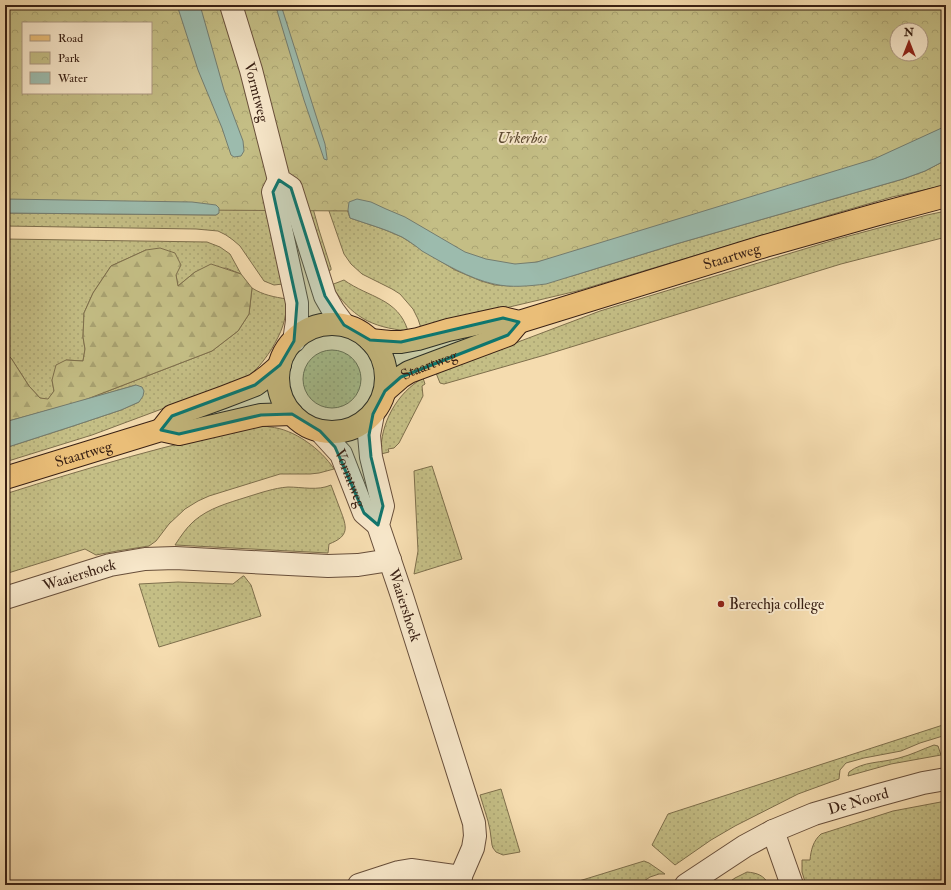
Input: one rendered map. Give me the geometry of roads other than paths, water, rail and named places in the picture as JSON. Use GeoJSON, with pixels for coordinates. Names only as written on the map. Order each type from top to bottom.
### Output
{"type":"FeatureCollection","features":[{"type":"Feature","properties":{"kind":"main road","name":"Staartweg"},"geometry":{"type":"LineString","coordinates":[[370,340],[401,342],[503,318],[519,322],[772,244],[946,196]]}},
{"type":"Feature","properties":{"kind":"main road","name":"Staartweg"},"geometry":{"type":"LineString","coordinates":[[385,391],[409,372],[508,335],[519,322]]}},
{"type":"Feature","properties":{"kind":"main road"},"geometry":{"type":"LineString","coordinates":[[335,324],[353,328],[370,340],[381,355],[386,373],[385,391],[373,414],[366,421],[357,426],[339,432],[320,431],[298,420],[292,414],[283,399],[280,391],[279,374],[280,365],[288,348],[300,334],[317,326],[335,324]]}},
{"type":"Feature","properties":{"kind":"main road"},"geometry":{"type":"LineString","coordinates":[[161,430],[172,416],[224,398],[255,385],[280,365]]}},
{"type":"Feature","properties":{"kind":"main road","name":"Staartweg"},"geometry":{"type":"LineString","coordinates":[[5,478],[161,430],[179,434],[261,415],[292,414]]}},
{"type":"Feature","properties":{"kind":"street","name":"Vormtweg"},"geometry":{"type":"LineString","coordinates":[[231,5],[251,70],[279,180],[273,192],[297,303],[297,321],[294,341]]}},
{"type":"Feature","properties":{"kind":"street"},"geometry":{"type":"LineString","coordinates":[[279,180],[291,188],[325,296],[344,325]]}},
{"type":"Feature","properties":{"kind":"street","name":"Vormtweg"},"geometry":{"type":"LineString","coordinates":[[320,431],[341,454],[364,513],[381,515],[372,464],[369,435],[373,414]]}},
{"type":"Feature","properties":{"kind":"street"},"geometry":{"type":"LineString","coordinates":[[381,515],[390,560]]}},
{"type":"Feature","properties":{"kind":"street","name":"Waaiershoek"},"geometry":{"type":"LineString","coordinates":[[5,598],[110,565],[145,559],[175,558],[328,566],[358,565],[390,560],[474,823],[475,836],[473,848],[459,881],[411,870],[399,872],[359,885]]}},
{"type":"Feature","properties":{"kind":"street","name":"De Noord"},"geometry":{"type":"LineString","coordinates":[[686,885],[745,846],[773,831],[814,814],[886,793],[946,779]]}},
{"type":"Feature","properties":{"kind":"street"},"geometry":{"type":"LineString","coordinates":[[773,831],[792,885]]}},
{"type":"Feature","properties":{"kind":"water"},"geometry":{"type":"Polygon","coordinates":[[[177,5],[200,5],[224,90],[243,141],[244,151],[241,156],[234,157],[231,155],[222,128],[198,70],[177,5]]]}},
{"type":"Feature","properties":{"kind":"water"},"geometry":{"type":"Polygon","coordinates":[[[276,5],[281,5],[325,144],[327,160],[324,159],[304,100],[276,5]]]}},
{"type":"Feature","properties":{"kind":"water"},"geometry":{"type":"Polygon","coordinates":[[[946,126],[946,160],[925,171],[903,179],[676,244],[546,284],[507,286],[485,282],[439,261],[402,237],[350,218],[348,210],[349,202],[357,199],[371,202],[405,217],[465,252],[486,259],[515,264],[537,262],[874,159],[946,126]]]}},
{"type":"Feature","properties":{"kind":"water"},"geometry":{"type":"Polygon","coordinates":[[[5,199],[192,202],[216,205],[219,208],[219,213],[216,215],[5,213],[5,199]]]}},
{"type":"Feature","properties":{"kind":"water"},"geometry":{"type":"Polygon","coordinates":[[[136,385],[142,387],[144,391],[139,402],[121,410],[5,448],[5,422],[136,385]]]}},
{"type":"Feature","properties":{"kind":"place","name":"Berechja college"},"geometry":{"type":"Point","coordinates":[721,604]}},
{"type":"Feature","properties":{"kind":"park label","name":"Urkerbos"},"geometry":{"type":"Point","coordinates":[522,138]}}]}
